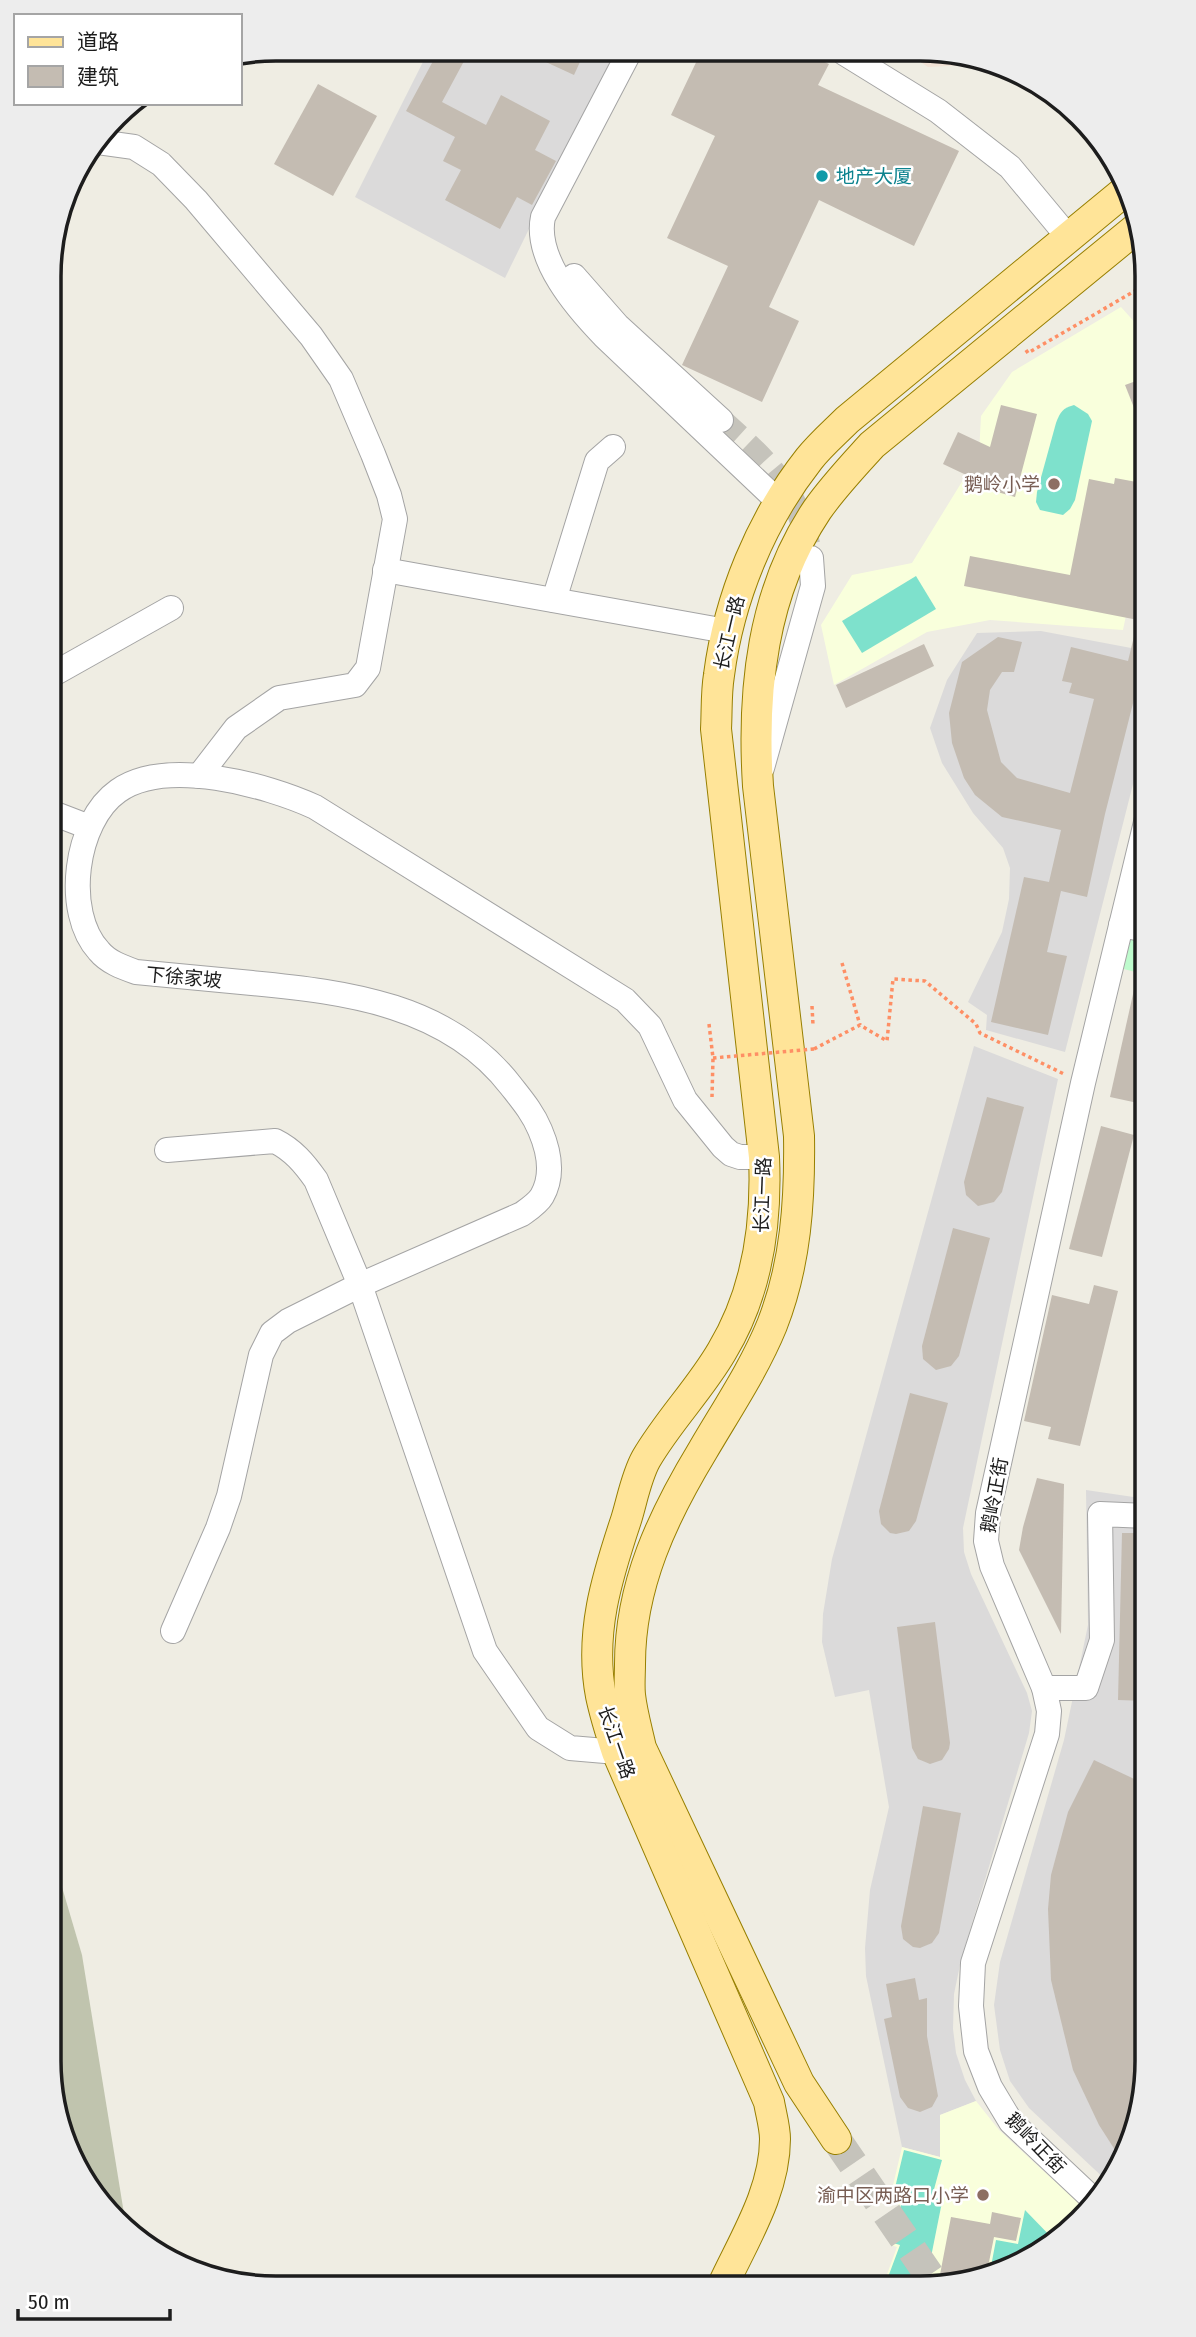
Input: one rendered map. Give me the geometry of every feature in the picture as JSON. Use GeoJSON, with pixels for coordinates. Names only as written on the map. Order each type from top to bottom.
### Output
{"type":"FeatureCollection","features":[{"type":"Feature","properties":{"kind":"main road","name":"长江一路"},"geometry":{"type":"LineString","coordinates":[[727,2276],[762,2204],[773,2167],[775,2137],[769,2102],[617,1752],[601,1695],[597,1638],[605,1583],[645,1461],[723,1350],[741,1312],[761,1238],[766,1191],[764,1157],[716,729],[718,677],[726,631],[738,591],[757,545],[780,503],[810,458],[847,420],[1119,196]]}},
{"type":"Feature","properties":{"kind":"main road","name":"长江一路"},"geometry":{"type":"LineString","coordinates":[[775,2137],[782,2127],[800,2117],[836,2139],[799,2083],[641,1748],[630,1694],[630,1638],[639,1589],[653,1544],[673,1502],[757,1358],[786,1284],[793,1244],[800,1188],[799,1136],[758,786],[755,733],[764,642],[778,591],[795,548],[817,510],[844,476],[872,445],[1130,234]]}},
{"type":"Feature","properties":{"kind":"street"},"geometry":{"type":"LineString","coordinates":[[625,61],[543,217],[541,228],[544,248],[565,291],[604,336],[780,503]]}},
{"type":"Feature","properties":{"kind":"street"},"geometry":{"type":"LineString","coordinates":[[858,61],[938,111],[1010,167],[1069,238]]}},
{"type":"Feature","properties":{"kind":"street"},"geometry":{"type":"LineString","coordinates":[[107,143],[134,147],[161,164],[196,200],[311,336],[341,379],[373,454],[394,519],[368,668],[355,685],[279,698],[236,728],[199,776]]}},
{"type":"Feature","properties":{"kind":"street"},"geometry":{"type":"LineString","coordinates":[[544,248],[566,266],[618,325],[721,420]]}},
{"type":"Feature","properties":{"kind":"street"},"geometry":{"type":"LineString","coordinates":[[554,600],[597,461],[612,447]]}},
{"type":"Feature","properties":{"kind":"street"},"geometry":{"type":"LineString","coordinates":[[758,786],[813,586],[811,558]]}},
{"type":"Feature","properties":{"kind":"street"},"geometry":{"type":"LineString","coordinates":[[385,570],[726,631]]}},
{"type":"Feature","properties":{"kind":"street"},"geometry":{"type":"LineString","coordinates":[[62,669],[171,608]]}},
{"type":"Feature","properties":{"kind":"street","name":"下徐家坡"},"geometry":{"type":"LineString","coordinates":[[173,1631],[218,1528],[229,1496],[261,1355],[272,1333],[288,1321],[360,1285],[522,1214],[541,1198],[549,1177],[548,1149],[534,1116],[505,1077],[477,1051],[442,1026],[359,997],[316,989],[136,972],[116,965],[99,952],[87,934],[80,911],[80,855],[89,827],[101,807],[119,790],[143,780],[199,776],[265,788],[315,807],[625,1000],[650,1026],[685,1100],[723,1147],[740,1157],[764,1157]]}},
{"type":"Feature","properties":{"kind":"street"},"geometry":{"type":"LineString","coordinates":[[62,816],[89,827]]}},
{"type":"Feature","properties":{"kind":"street","name":"鹅岭正街"},"geometry":{"type":"LineString","coordinates":[[1088,2194],[1011,2122],[990,2087],[976,2051],[971,2006],[973,1963],[1047,1734],[1049,1711],[1044,1688],[992,1566],[986,1541],[988,1513],[1083,1083],[1135,869]]}},
{"type":"Feature","properties":{"kind":"street"},"geometry":{"type":"LineString","coordinates":[[1121,925],[1135,928]]}},
{"type":"Feature","properties":{"kind":"street"},"geometry":{"type":"LineString","coordinates":[[167,1150],[275,1141],[289,1148],[316,1180],[360,1285],[485,1651],[538,1728],[569,1748],[617,1752]]}},
{"type":"Feature","properties":{"kind":"street"},"geometry":{"type":"LineString","coordinates":[[1044,1688],[1086,1688],[1102,1640],[1100,1514],[1134,1515]]}},
{"type":"Feature","properties":{"kind":"path"},"geometry":{"type":"LineString","coordinates":[[1010,333],[1028,353],[1135,291]]}},
{"type":"Feature","properties":{"kind":"path"},"geometry":{"type":"LineString","coordinates":[[842,963],[860,1025],[887,1041],[893,979],[925,981],[976,1024],[980,1033],[1083,1083]]}},
{"type":"Feature","properties":{"kind":"path"},"geometry":{"type":"LineString","coordinates":[[709,1024],[713,1058],[712,1097]]}},
{"type":"Feature","properties":{"kind":"path"},"geometry":{"type":"LineString","coordinates":[[713,1058],[814,1049],[860,1025]]}},
{"type":"Feature","properties":{"kind":"shaded area"},"geometry":{"type":"Polygon","coordinates":[[[423,61],[611,61],[505,278],[355,197],[423,61]]]}},
{"type":"Feature","properties":{"kind":"shaded area"},"geometry":{"type":"Polygon","coordinates":[[[919,61],[963,65],[928,67],[919,61]]]}},
{"type":"Feature","properties":{"kind":"shaded area","name":"鹅岭小学"},"geometry":{"type":"Polygon","coordinates":[[[1121,307],[1135,323],[1135,573],[1123,630],[990,620],[927,632],[834,685],[821,625],[852,575],[912,563],[979,454],[981,416],[1012,372],[1121,307]]]}},
{"type":"Feature","properties":{"kind":"shaded area"},"geometry":{"type":"Polygon","coordinates":[[[1074,405],[1088,414],[1092,421],[1075,500],[1063,515],[1040,510],[1036,502],[1037,492],[1057,419],[1065,409],[1074,405]]]}},
{"type":"Feature","properties":{"kind":"shaded area"},"geometry":{"type":"Polygon","coordinates":[[[916,576],[936,609],[862,653],[842,621],[916,576]]]}},
{"type":"Feature","properties":{"kind":"shaded area"},"geometry":{"type":"Polygon","coordinates":[[[1041,631],[1135,649],[1135,777],[1065,1052],[986,1030],[987,1015],[968,1002],[1002,932],[1009,899],[1010,868],[1003,848],[973,813],[942,763],[930,728],[947,680],[977,633],[1041,631]]]}},
{"type":"Feature","properties":{"kind":"shaded area"},"geometry":{"type":"Polygon","coordinates":[[[974,1046],[1058,1079],[963,1528],[964,1552],[971,1574],[1027,1693],[1032,1711],[1029,1733],[961,1960],[954,1994],[953,2029],[956,2053],[976,2101],[940,2115],[940,2157],[902,2147],[866,1976],[865,1948],[870,1890],[889,1807],[869,1690],[835,1697],[822,1642],[823,1614],[832,1559],[974,1046]]]}},
{"type":"Feature","properties":{"kind":"shaded area"},"geometry":{"type":"Polygon","coordinates":[[[1086,1490],[1134,1497],[1134,2075],[1131,2103],[1123,2130],[1101,2176],[1029,2108],[1010,2081],[1000,2050],[994,2005],[1000,1962],[1064,1740],[1088,1625],[1086,1490]]]}},
{"type":"Feature","properties":{"kind":"shaded area"},"geometry":{"type":"Polygon","coordinates":[[[61,1884],[82,1955],[124,2212],[97,2180],[83,2156],[65,2103],[61,2061],[61,1884]]]}},
{"type":"Feature","properties":{"kind":"shaded area","name":"渝中区两路口小学"},"geometry":{"type":"Polygon","coordinates":[[[976,2101],[999,2130],[1080,2204],[1039,2240],[1015,2254],[989,2264],[948,2274],[886,2276],[897,2247],[890,2245],[900,2196],[891,2194],[902,2147],[940,2157],[940,2115],[976,2101]]]}},
{"type":"Feature","properties":{"kind":"shaded area"},"geometry":{"type":"Polygon","coordinates":[[[904,2150],[942,2160],[933,2193],[943,2197],[927,2275],[888,2276],[900,2245],[893,2243],[903,2195],[894,2192],[904,2150]]]}},
{"type":"Feature","properties":{"kind":"shaded area"},"geometry":{"type":"Polygon","coordinates":[[[1025,2210],[1048,2233],[1015,2254],[992,2263],[996,2240],[1018,2244],[1025,2210]]]}},
{"type":"Feature","properties":{"kind":"green space"},"geometry":{"type":"Polygon","coordinates":[[[1135,912],[1135,972],[1120,968],[1135,912]]]}},
{"type":"Feature","properties":{"kind":"building"},"geometry":{"type":"Polygon","coordinates":[[[433,61],[464,61],[442,102],[486,125],[501,95],[550,121],[535,150],[556,161],[532,205],[517,197],[500,229],[445,200],[461,170],[443,161],[455,137],[406,111],[433,61]]]}},
{"type":"Feature","properties":{"kind":"building"},"geometry":{"type":"Polygon","coordinates":[[[544,61],[580,61],[574,75],[544,61]]]}},
{"type":"Feature","properties":{"kind":"building","name":"地产大厦"},"geometry":{"type":"Polygon","coordinates":[[[697,61],[823,61],[829,64],[818,85],[959,151],[914,246],[819,200],[769,307],[799,321],[762,402],[682,365],[728,266],[667,238],[715,136],[671,115],[697,61]]]}},
{"type":"Feature","properties":{"kind":"building"},"geometry":{"type":"Polygon","coordinates":[[[318,84],[377,116],[333,196],[274,164],[318,84]]]}},
{"type":"Feature","properties":{"kind":"building"},"geometry":{"type":"Polygon","coordinates":[[[1135,381],[1135,410],[1125,385],[1135,381]]]}},
{"type":"Feature","properties":{"kind":"building"},"geometry":{"type":"Polygon","coordinates":[[[1001,405],[1037,414],[1015,497],[980,487],[981,482],[943,464],[958,432],[990,447],[1001,405]]]}},
{"type":"Feature","properties":{"kind":"building"},"geometry":{"type":"Polygon","coordinates":[[[1115,478],[1135,482],[1135,619],[964,586],[970,556],[1070,575],[1089,479],[1114,484],[1115,478]]]}},
{"type":"Feature","properties":{"kind":"building"},"geometry":{"type":"Polygon","coordinates":[[[1135,633],[1135,696],[1087,897],[1061,891],[1047,952],[1067,956],[1048,1035],[991,1022],[1024,877],[1049,882],[1061,830],[1002,817],[975,795],[964,778],[952,743],[949,713],[962,662],[998,637],[1022,642],[1014,672],[1002,672],[990,690],[987,710],[1001,762],[1017,778],[1070,793],[1094,699],[1069,693],[1072,683],[1062,681],[1071,647],[1128,661],[1135,633]]]}},
{"type":"Feature","properties":{"kind":"building"},"geometry":{"type":"Polygon","coordinates":[[[924,644],[934,666],[846,708],[836,685],[924,644]]]}},
{"type":"Feature","properties":{"kind":"building"},"geometry":{"type":"Polygon","coordinates":[[[1135,987],[1135,1102],[1110,1097],[1135,987]]]}},
{"type":"Feature","properties":{"kind":"building"},"geometry":{"type":"Polygon","coordinates":[[[987,1097],[1024,1107],[1002,1192],[994,1202],[978,1206],[966,1195],[964,1182],[987,1097]]]}},
{"type":"Feature","properties":{"kind":"building"},"geometry":{"type":"Polygon","coordinates":[[[1101,1126],[1134,1135],[1102,1257],[1069,1249],[1101,1126]]]}},
{"type":"Feature","properties":{"kind":"building"},"geometry":{"type":"Polygon","coordinates":[[[953,1228],[990,1238],[959,1356],[951,1366],[936,1370],[923,1359],[922,1346],[953,1228]]]}},
{"type":"Feature","properties":{"kind":"building"},"geometry":{"type":"Polygon","coordinates":[[[1094,1285],[1118,1291],[1080,1446],[1048,1439],[1051,1427],[1024,1421],[1052,1295],[1089,1304],[1094,1285]]]}},
{"type":"Feature","properties":{"kind":"building"},"geometry":{"type":"Polygon","coordinates":[[[910,1393],[948,1403],[916,1521],[909,1531],[896,1534],[890,1533],[881,1524],[879,1511],[910,1393]]]}},
{"type":"Feature","properties":{"kind":"building"},"geometry":{"type":"Polygon","coordinates":[[[1037,1478],[1064,1484],[1061,1634],[1019,1550],[1037,1478]]]}},
{"type":"Feature","properties":{"kind":"building"},"geometry":{"type":"Polygon","coordinates":[[[1122,1533],[1134,1533],[1134,1701],[1118,1700],[1122,1533]]]}},
{"type":"Feature","properties":{"kind":"building"},"geometry":{"type":"Polygon","coordinates":[[[935,1622],[950,1743],[942,1760],[930,1764],[918,1759],[912,1748],[897,1627],[935,1622]]]}},
{"type":"Feature","properties":{"kind":"building"},"geometry":{"type":"Polygon","coordinates":[[[1094,1760],[1134,1779],[1134,2075],[1131,2103],[1115,2150],[1099,2125],[1073,2070],[1051,1980],[1048,1909],[1051,1875],[1068,1812],[1094,1760]]]}},
{"type":"Feature","properties":{"kind":"building"},"geometry":{"type":"Polygon","coordinates":[[[923,1806],[961,1813],[939,1933],[932,1943],[920,1948],[913,1947],[903,1939],[901,1926],[923,1806]]]}},
{"type":"Feature","properties":{"kind":"building"},"geometry":{"type":"Polygon","coordinates":[[[915,1978],[919,2000],[927,1998],[927,2036],[938,2096],[932,2107],[920,2112],[908,2108],[900,2097],[884,2019],[892,2017],[886,1984],[915,1978]]]}},
{"type":"Feature","properties":{"kind":"building"},"geometry":{"type":"Polygon","coordinates":[[[992,2212],[1021,2218],[1016,2241],[994,2237],[989,2264],[962,2272],[940,2275],[951,2217],[990,2224],[992,2212]]]}},
{"type":"Feature","properties":{"kind":"tunnel"},"geometry":{"type":"LineString","coordinates":[[721,420],[764,460],[786,489],[796,506],[808,544]]}},
{"type":"Feature","properties":{"kind":"tunnel"},"geometry":{"type":"LineString","coordinates":[[836,2139],[929,2275]]}},
{"type":"Feature","properties":{"kind":"place","name":"地产大厦"},"geometry":{"type":"Point","coordinates":[822,176]}},
{"type":"Feature","properties":{"kind":"place","name":"鹅岭小学"},"geometry":{"type":"Point","coordinates":[1054,484]}},
{"type":"Feature","properties":{"kind":"place","name":"渝中区两路口小学"},"geometry":{"type":"Point","coordinates":[983,2195]}}]}
